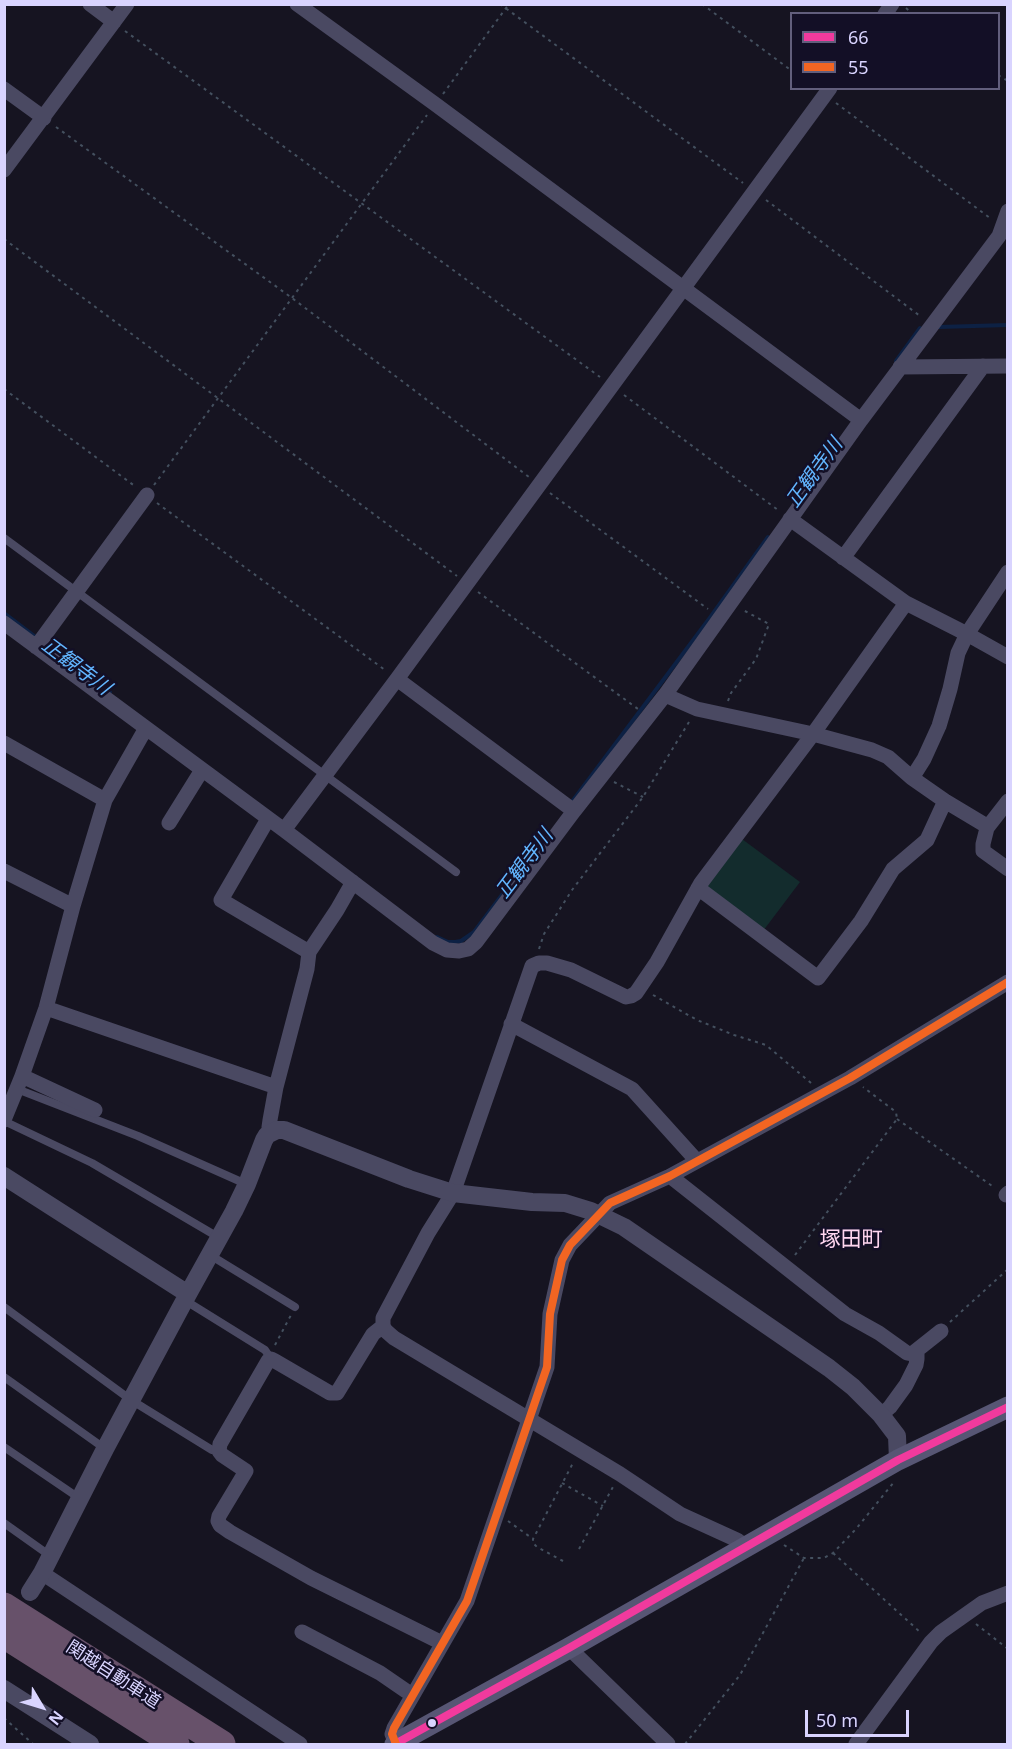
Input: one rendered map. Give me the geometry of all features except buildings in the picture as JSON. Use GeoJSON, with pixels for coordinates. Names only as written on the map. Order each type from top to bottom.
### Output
{"type":"FeatureCollection","features":[{"type":"Feature","properties":{"kind":"highway","name":"関越自動車道"},"geometry":{"type":"LineString","coordinates":[[4,1605],[222,1744]]}},
{"type":"Feature","properties":{"kind":"highway","name":"関越自動車道"},"geometry":{"type":"LineString","coordinates":[[4,1635],[176,1744]]}},
{"type":"Feature","properties":{"kind":"main road"},"geometry":{"type":"LineString","coordinates":[[395,1744],[569,1648],[898,1460],[1008,1407]]}},
{"type":"Feature","properties":{"kind":"street"},"geometry":{"type":"LineString","coordinates":[[90,4],[114,22]]}},
{"type":"Feature","properties":{"kind":"street"},"geometry":{"type":"LineString","coordinates":[[4,170],[127,4]]}},
{"type":"Feature","properties":{"kind":"street"},"geometry":{"type":"LineString","coordinates":[[297,4],[861,420]]}},
{"type":"Feature","properties":{"kind":"street"},"geometry":{"type":"LineString","coordinates":[[4,89],[44,118]]}},
{"type":"Feature","properties":{"kind":"street"},"geometry":{"type":"LineString","coordinates":[[284,830],[828,92]]}},
{"type":"Feature","properties":{"kind":"street"},"geometry":{"type":"LineString","coordinates":[[4,623],[434,944],[447,950],[468,949],[476,942],[665,695],[729,602],[861,420],[999,236],[1008,211]]}},
{"type":"Feature","properties":{"kind":"street"},"geometry":{"type":"LineString","coordinates":[[843,558],[983,366]]}},
{"type":"Feature","properties":{"kind":"street"},"geometry":{"type":"LineString","coordinates":[[900,367],[1008,366]]}},
{"type":"Feature","properties":{"kind":"street"},"geometry":{"type":"LineString","coordinates":[[36,647],[147,495]]}},
{"type":"Feature","properties":{"kind":"street"},"geometry":{"type":"LineString","coordinates":[[790,519],[906,603],[1008,657]]}},
{"type":"Feature","properties":{"kind":"street"},"geometry":{"type":"LineString","coordinates":[[912,778],[924,759],[939,726],[958,653],[967,634],[1008,572]]}},
{"type":"Feature","properties":{"kind":"street"},"geometry":{"type":"LineString","coordinates":[[746,1547],[737,1540],[680,1514],[620,1474],[394,1338],[383,1326],[385,1312],[428,1233],[453,1193],[532,966],[547,963],[572,970],[626,997],[632,996],[657,962],[698,888],[813,734],[906,603]]}},
{"type":"Feature","properties":{"kind":"street"},"geometry":{"type":"LineString","coordinates":[[397,679],[574,811]]}},
{"type":"Feature","properties":{"kind":"street"},"geometry":{"type":"LineString","coordinates":[[665,695],[697,709],[813,734],[872,750],[888,757],[912,778],[987,828]]}},
{"type":"Feature","properties":{"kind":"street"},"geometry":{"type":"LineString","coordinates":[[4,1121],[46,1008],[73,906],[105,800],[146,728]]}},
{"type":"Feature","properties":{"kind":"street"},"geometry":{"type":"LineString","coordinates":[[4,744],[105,800]]}},
{"type":"Feature","properties":{"kind":"street"},"geometry":{"type":"LineString","coordinates":[[169,823],[202,770]]}},
{"type":"Feature","properties":{"kind":"street"},"geometry":{"type":"LineString","coordinates":[[698,888],[818,978],[861,921],[893,869],[927,840],[945,801]]}},
{"type":"Feature","properties":{"kind":"street"},"geometry":{"type":"LineString","coordinates":[[1008,801],[987,828],[983,844],[983,851],[1008,869]]}},
{"type":"Feature","properties":{"kind":"street"},"geometry":{"type":"LineString","coordinates":[[268,819],[221,900],[309,952]]}},
{"type":"Feature","properties":{"kind":"street"},"geometry":{"type":"LineString","coordinates":[[4,871],[73,906]]}},
{"type":"Feature","properties":{"kind":"street"},"geometry":{"type":"LineString","coordinates":[[271,1132],[269,1127],[276,1087],[307,969],[309,952],[353,882]]}},
{"type":"Feature","properties":{"kind":"street"},"geometry":{"type":"LineString","coordinates":[[395,1744],[392,1734],[394,1728],[467,1601],[497,1516],[547,1367],[550,1314],[562,1260],[570,1245],[610,1203],[670,1176],[850,1078],[1008,982]]}},
{"type":"Feature","properties":{"kind":"street"},"geometry":{"type":"LineString","coordinates":[[46,1008],[276,1087]]}},
{"type":"Feature","properties":{"kind":"street"},"geometry":{"type":"LineString","coordinates":[[511,1024],[632,1089],[697,1161]]}},
{"type":"Feature","properties":{"kind":"street"},"geometry":{"type":"LineString","coordinates":[[20,1082],[95,1110]]}},
{"type":"Feature","properties":{"kind":"street"},"geometry":{"type":"LineString","coordinates":[[30,1592],[247,1184],[264,1140],[271,1132],[277,1130],[284,1130],[409,1179],[453,1193],[532,1202],[565,1203],[599,1215],[638,1235],[854,1387],[881,1415],[897,1436],[898,1460]]}},
{"type":"Feature","properties":{"kind":"street"},"geometry":{"type":"LineString","coordinates":[[4,1176],[186,1298]]}},
{"type":"Feature","properties":{"kind":"street"},"geometry":{"type":"LineString","coordinates":[[670,1176],[845,1314],[879,1333],[907,1353],[912,1354],[941,1331]]}},
{"type":"Feature","properties":{"kind":"street"},"geometry":{"type":"LineString","coordinates":[[383,1326],[373,1334],[337,1394],[330,1393],[271,1359],[220,1444],[219,1451],[246,1471],[218,1521],[230,1532],[311,1578],[442,1643]]}},
{"type":"Feature","properties":{"kind":"street"},"geometry":{"type":"LineString","coordinates":[[881,1415],[906,1385],[916,1365],[916,1351]]}},
{"type":"Feature","properties":{"kind":"street"},"geometry":{"type":"LineString","coordinates":[[42,1573],[300,1744]]}},
{"type":"Feature","properties":{"kind":"street"},"geometry":{"type":"LineString","coordinates":[[856,1744],[931,1642],[941,1632],[982,1603],[1008,1593]]}},
{"type":"Feature","properties":{"kind":"street"},"geometry":{"type":"LineString","coordinates":[[302,1632],[381,1673],[411,1695]]}},
{"type":"Feature","properties":{"kind":"street"},"geometry":{"type":"LineString","coordinates":[[569,1648],[668,1744]]}},
{"type":"Feature","properties":{"kind":"street"},"geometry":{"type":"LineString","coordinates":[[4,1689],[90,1744]]}},
{"type":"Feature","properties":{"kind":"lane"},"geometry":{"type":"LineString","coordinates":[[4,538],[456,872]]}},
{"type":"Feature","properties":{"kind":"lane"},"geometry":{"type":"LineString","coordinates":[[20,1082],[138,1137],[247,1184]]}},
{"type":"Feature","properties":{"kind":"lane"},"geometry":{"type":"LineString","coordinates":[[4,1121],[92,1163],[219,1238]]}},
{"type":"Feature","properties":{"kind":"lane"},"geometry":{"type":"LineString","coordinates":[[210,1255],[295,1307]]}},
{"type":"Feature","properties":{"kind":"lane"},"geometry":{"type":"LineString","coordinates":[[186,1298],[265,1350],[271,1359]]}},
{"type":"Feature","properties":{"kind":"lane"},"geometry":{"type":"LineString","coordinates":[[4,1307],[131,1400],[212,1450],[219,1451]]}},
{"type":"Feature","properties":{"kind":"lane"},"geometry":{"type":"LineString","coordinates":[[4,1377],[105,1449]]}},
{"type":"Feature","properties":{"kind":"lane"},"geometry":{"type":"LineString","coordinates":[[4,1447],[81,1498]]}},
{"type":"Feature","properties":{"kind":"lane"},"geometry":{"type":"LineString","coordinates":[[4,1523],[51,1556]]}},
{"type":"Feature","properties":{"kind":"path"},"geometry":{"type":"LineString","coordinates":[[500,4],[755,191],[932,325]]}},
{"type":"Feature","properties":{"kind":"path"},"geometry":{"type":"LineString","coordinates":[[147,495],[509,4]]}},
{"type":"Feature","properties":{"kind":"path"},"geometry":{"type":"LineString","coordinates":[[702,4],[790,69]]}},
{"type":"Feature","properties":{"kind":"path"},"geometry":{"type":"LineString","coordinates":[[114,22],[790,519]]}},
{"type":"Feature","properties":{"kind":"path"},"geometry":{"type":"LineString","coordinates":[[828,92],[1002,227]]}},
{"type":"Feature","properties":{"kind":"path"},"geometry":{"type":"LineString","coordinates":[[44,118],[292,298],[539,485],[720,617]]}},
{"type":"Feature","properties":{"kind":"path"},"geometry":{"type":"LineString","coordinates":[[4,239],[647,716]]}},
{"type":"Feature","properties":{"kind":"path"},"geometry":{"type":"LineString","coordinates":[[4,389],[397,679]]}},
{"type":"Feature","properties":{"kind":"path"},"geometry":{"type":"LineString","coordinates":[[721,714],[731,693],[756,659],[769,624],[729,602]]}},
{"type":"Feature","properties":{"kind":"path"},"geometry":{"type":"LineString","coordinates":[[532,966],[544,934],[572,890],[643,797],[697,709]]}},
{"type":"Feature","properties":{"kind":"path"},"geometry":{"type":"LineString","coordinates":[[602,776],[643,797]]}},
{"type":"Feature","properties":{"kind":"path"},"geometry":{"type":"LineString","coordinates":[[640,987],[697,1020],[766,1045],[823,1092]]}},
{"type":"Feature","properties":{"kind":"path"},"geometry":{"type":"LineString","coordinates":[[786,1267],[897,1119],[896,1112],[850,1078]]}},
{"type":"Feature","properties":{"kind":"path"},"geometry":{"type":"LineString","coordinates":[[897,1119],[1007,1194]]}},
{"type":"Feature","properties":{"kind":"path"},"geometry":{"type":"LineString","coordinates":[[941,1331],[1008,1269]]}},
{"type":"Feature","properties":{"kind":"path"},"geometry":{"type":"LineString","coordinates":[[271,1359],[271,1351],[295,1307]]}},
{"type":"Feature","properties":{"kind":"path"},"geometry":{"type":"LineString","coordinates":[[532,1539],[580,1450]]}},
{"type":"Feature","properties":{"kind":"path"},"geometry":{"type":"LineString","coordinates":[[767,1536],[804,1558],[824,1558],[833,1553],[897,1479],[900,1471],[898,1460]]}},
{"type":"Feature","properties":{"kind":"path"},"geometry":{"type":"LineString","coordinates":[[579,1548],[620,1474]]}},
{"type":"Feature","properties":{"kind":"path"},"geometry":{"type":"LineString","coordinates":[[562,1483],[603,1506]]}},
{"type":"Feature","properties":{"kind":"path"},"geometry":{"type":"LineString","coordinates":[[497,1516],[515,1525],[532,1539],[532,1543],[537,1548],[563,1561]]}},
{"type":"Feature","properties":{"kind":"path"},"geometry":{"type":"LineString","coordinates":[[833,1553],[931,1642]]}},
{"type":"Feature","properties":{"kind":"path"},"geometry":{"type":"LineString","coordinates":[[685,1744],[740,1675],[804,1558]]}},
{"type":"Feature","properties":{"kind":"path"},"geometry":{"type":"LineString","coordinates":[[966,1613],[970,1619],[1008,1649]]}},
{"type":"Feature","properties":{"kind":"path"},"geometry":{"type":"LineString","coordinates":[[4,1718],[33,1744]]}},
{"type":"Feature","properties":{"kind":"green space"},"geometry":{"type":"Polygon","coordinates":[[[742,839],[800,882],[763,931],[707,891],[707,885],[742,839]]]}},
{"type":"Feature","properties":{"kind":"waterway","name":"正観寺川"},"geometry":{"type":"LineString","coordinates":[[939,327],[1008,325]]}},
{"type":"Feature","properties":{"kind":"waterway","name":"正観寺川"},"geometry":{"type":"LineString","coordinates":[[896,361],[920,328]]}},
{"type":"Feature","properties":{"kind":"waterway","name":"正観寺川"},"geometry":{"type":"LineString","coordinates":[[571,803],[768,537]]}},
{"type":"Feature","properties":{"kind":"waterway","name":"正観寺川"},"geometry":{"type":"LineString","coordinates":[[4,613],[37,638]]}},
{"type":"Feature","properties":{"kind":"waterway","name":"正観寺川"},"geometry":{"type":"LineString","coordinates":[[43,642],[110,692]]}},
{"type":"Feature","properties":{"kind":"waterway","name":"正観寺川"},"geometry":{"type":"LineString","coordinates":[[437,937],[448,942],[455,942],[461,941],[474,932],[541,843]]}},
{"type":"Feature","properties":{"kind":"transit line","name":"55"},"geometry":{"type":"LineString","coordinates":[[396,1744],[392,1734],[394,1728],[467,1601],[547,1367],[550,1314],[562,1260],[570,1245],[610,1203],[670,1176],[850,1078],[1008,982]]}},
{"type":"Feature","properties":{"kind":"transit line","name":"66"},"geometry":{"type":"LineString","coordinates":[[395,1744],[569,1648],[898,1460],[1008,1407]]}},
{"type":"Feature","properties":{"kind":"district","name":"塚田町"},"geometry":{"type":"Point","coordinates":[851,1240]}}]}
